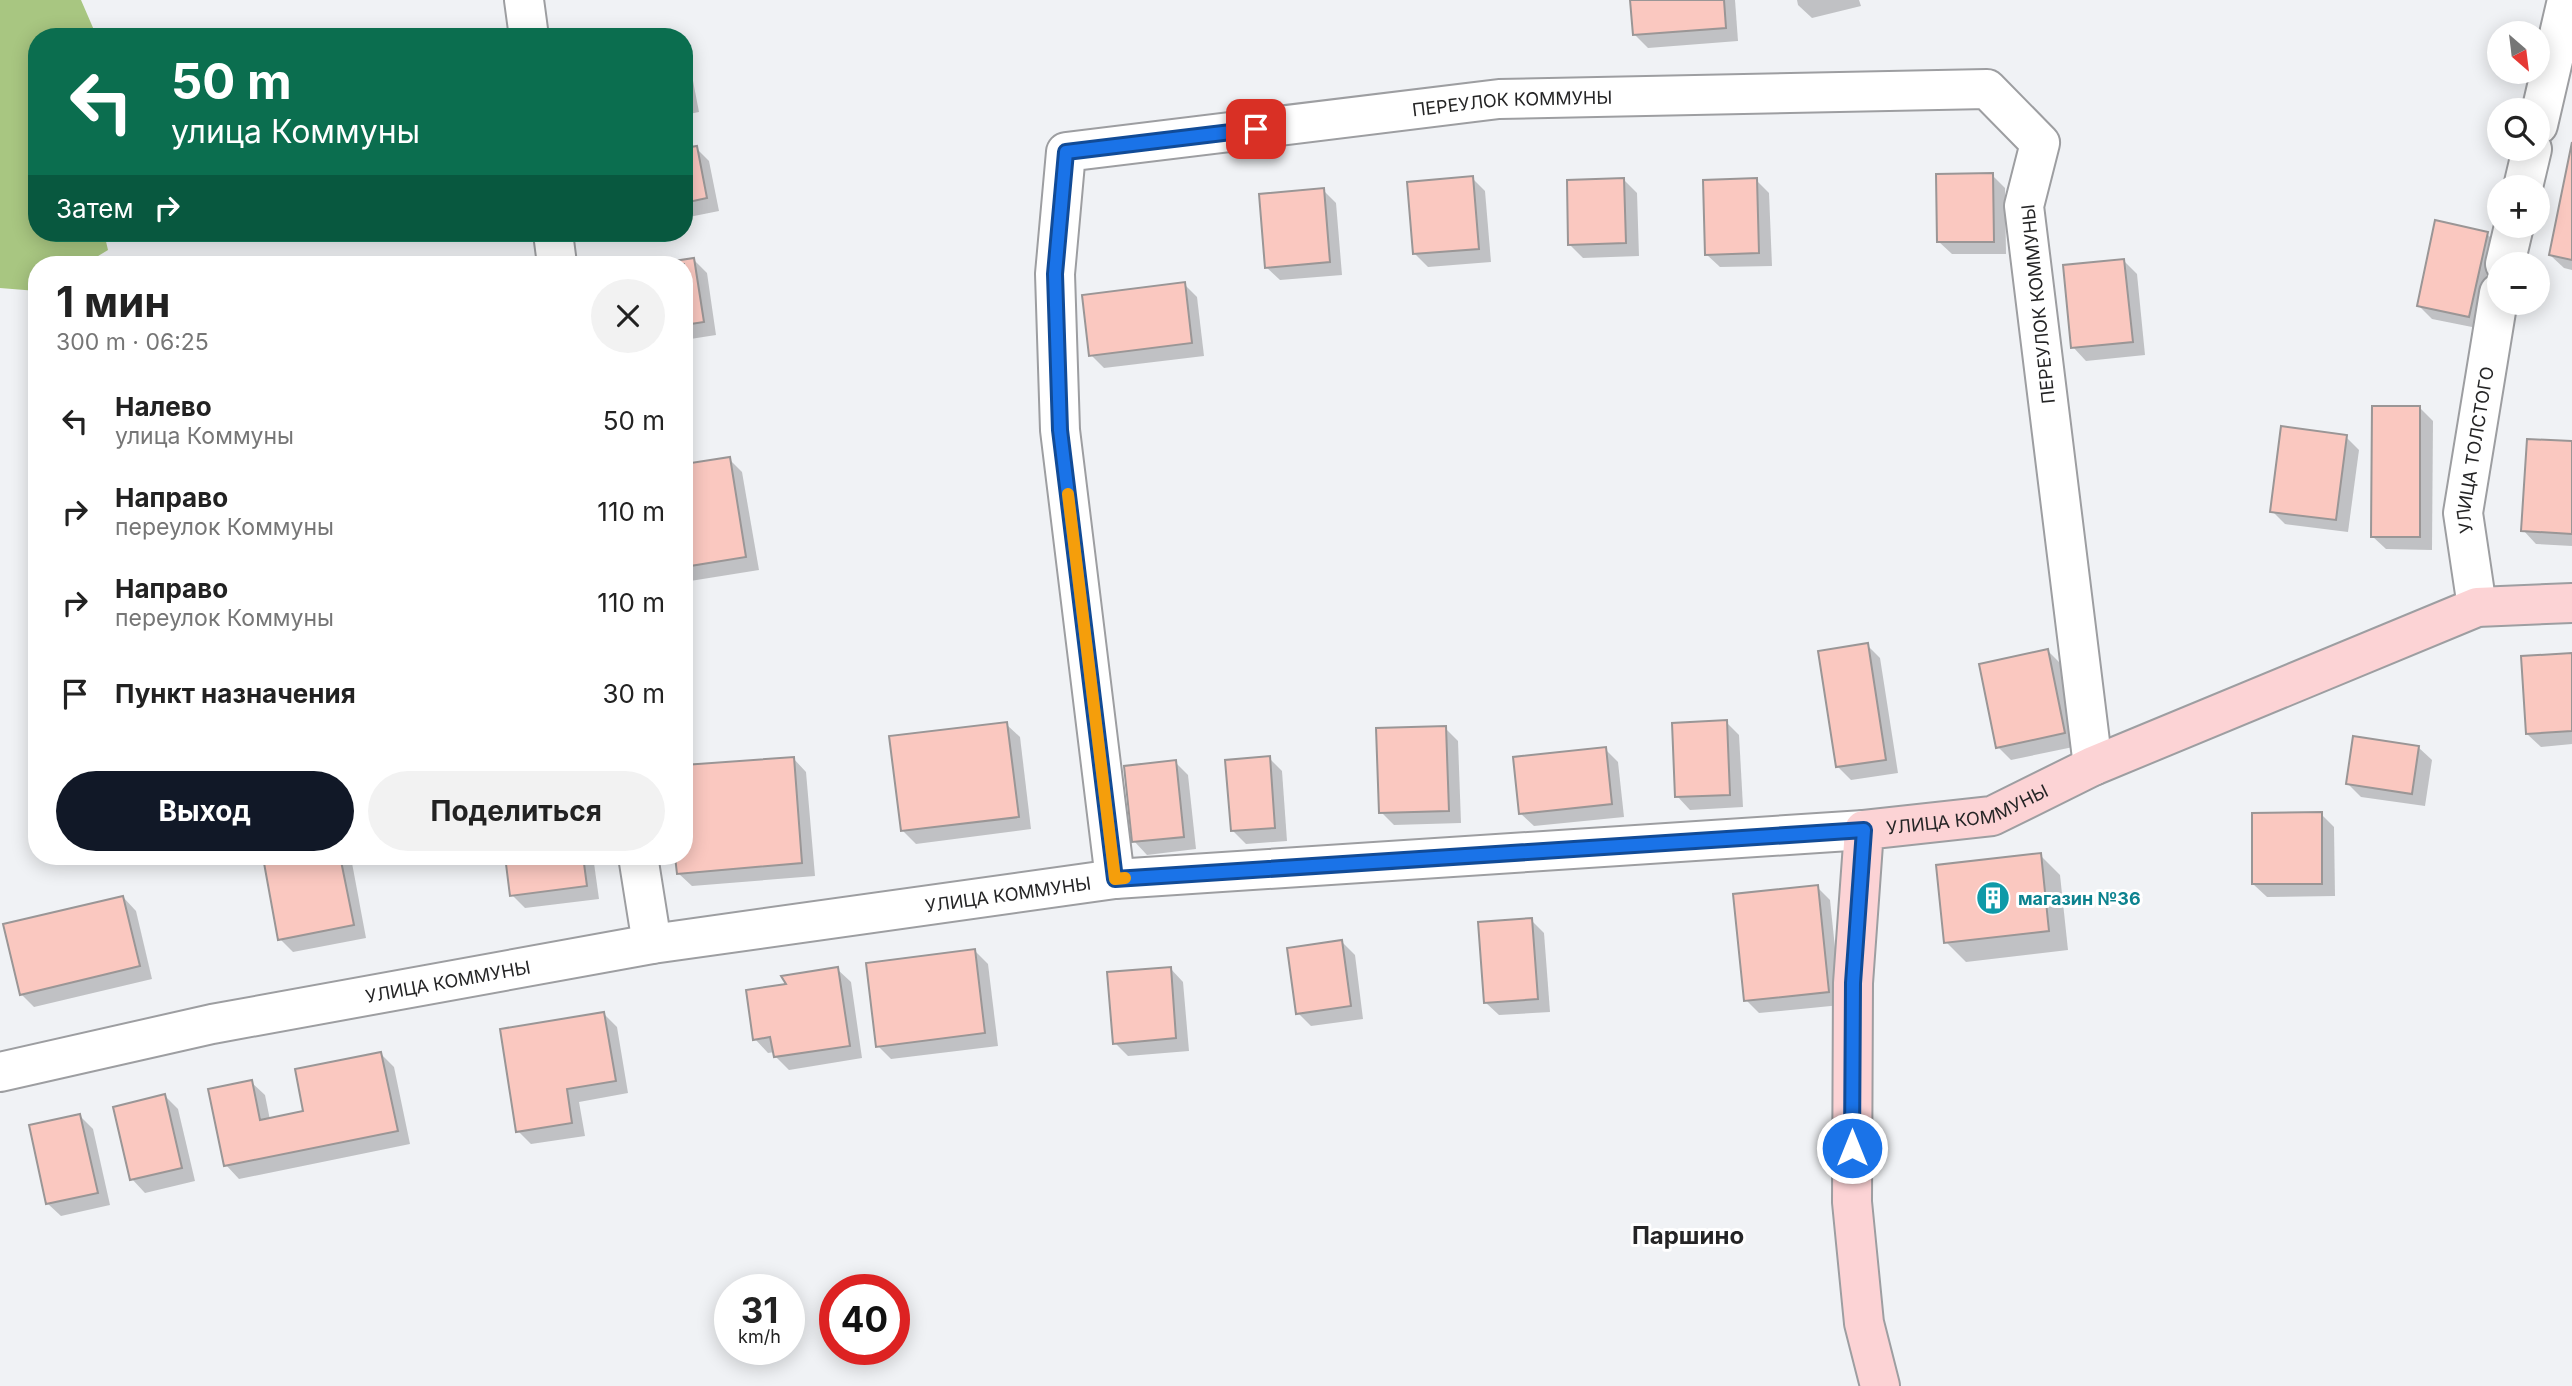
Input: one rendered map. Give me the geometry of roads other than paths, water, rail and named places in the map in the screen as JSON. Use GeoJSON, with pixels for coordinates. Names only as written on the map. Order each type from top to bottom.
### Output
{"type":"FeatureCollection","features":[{"type":"Feature","properties":{"kind":"street"},"geometry":{"type":"LineString","coordinates":[[524,0],[528,28]]}},
{"type":"Feature","properties":{"kind":"street"},"geometry":{"type":"LineString","coordinates":[[2544,98],[2567,0]]}},
{"type":"Feature","properties":{"kind":"street","name":"ПЕРЕУЛОК КОММУНЫ"},"geometry":{"type":"LineString","coordinates":[[1115,879],[1060,430],[1055,274],[1066,152],[1499,99],[1987,89],[2040,143],[2024,206],[2093,766]]}},
{"type":"Feature","properties":{"kind":"street","name":"УЛИЦА ТОЛСТОГО"},"geometry":{"type":"LineString","coordinates":[[2477,607],[2462,513],[2495,315]]}},
{"type":"Feature","properties":{"kind":"street","name":"УЛИЦА КОММУНЫ"},"geometry":{"type":"LineString","coordinates":[[0,1072],[212,1024],[652,944],[1115,879],[1864,830],[1992,817],[2093,766],[2477,607],[2572,603]]}},
{"type":"Feature","properties":{"kind":"street"},"geometry":{"type":"LineString","coordinates":[[1864,830],[1853,983],[1852,1202],[1864,1323],[1881,1386]]}},
{"type":"Feature","properties":{"kind":"street"},"geometry":{"type":"LineString","coordinates":[[639,865],[652,944]]}},
{"type":"Feature","properties":{"kind":"place","name":"магазин №36"},"geometry":{"type":"Point","coordinates":[1993,898]}},
{"type":"Feature","properties":{"kind":"district","name":"Паршино"},"geometry":{"type":"Point","coordinates":[1688,1235]}}]}
